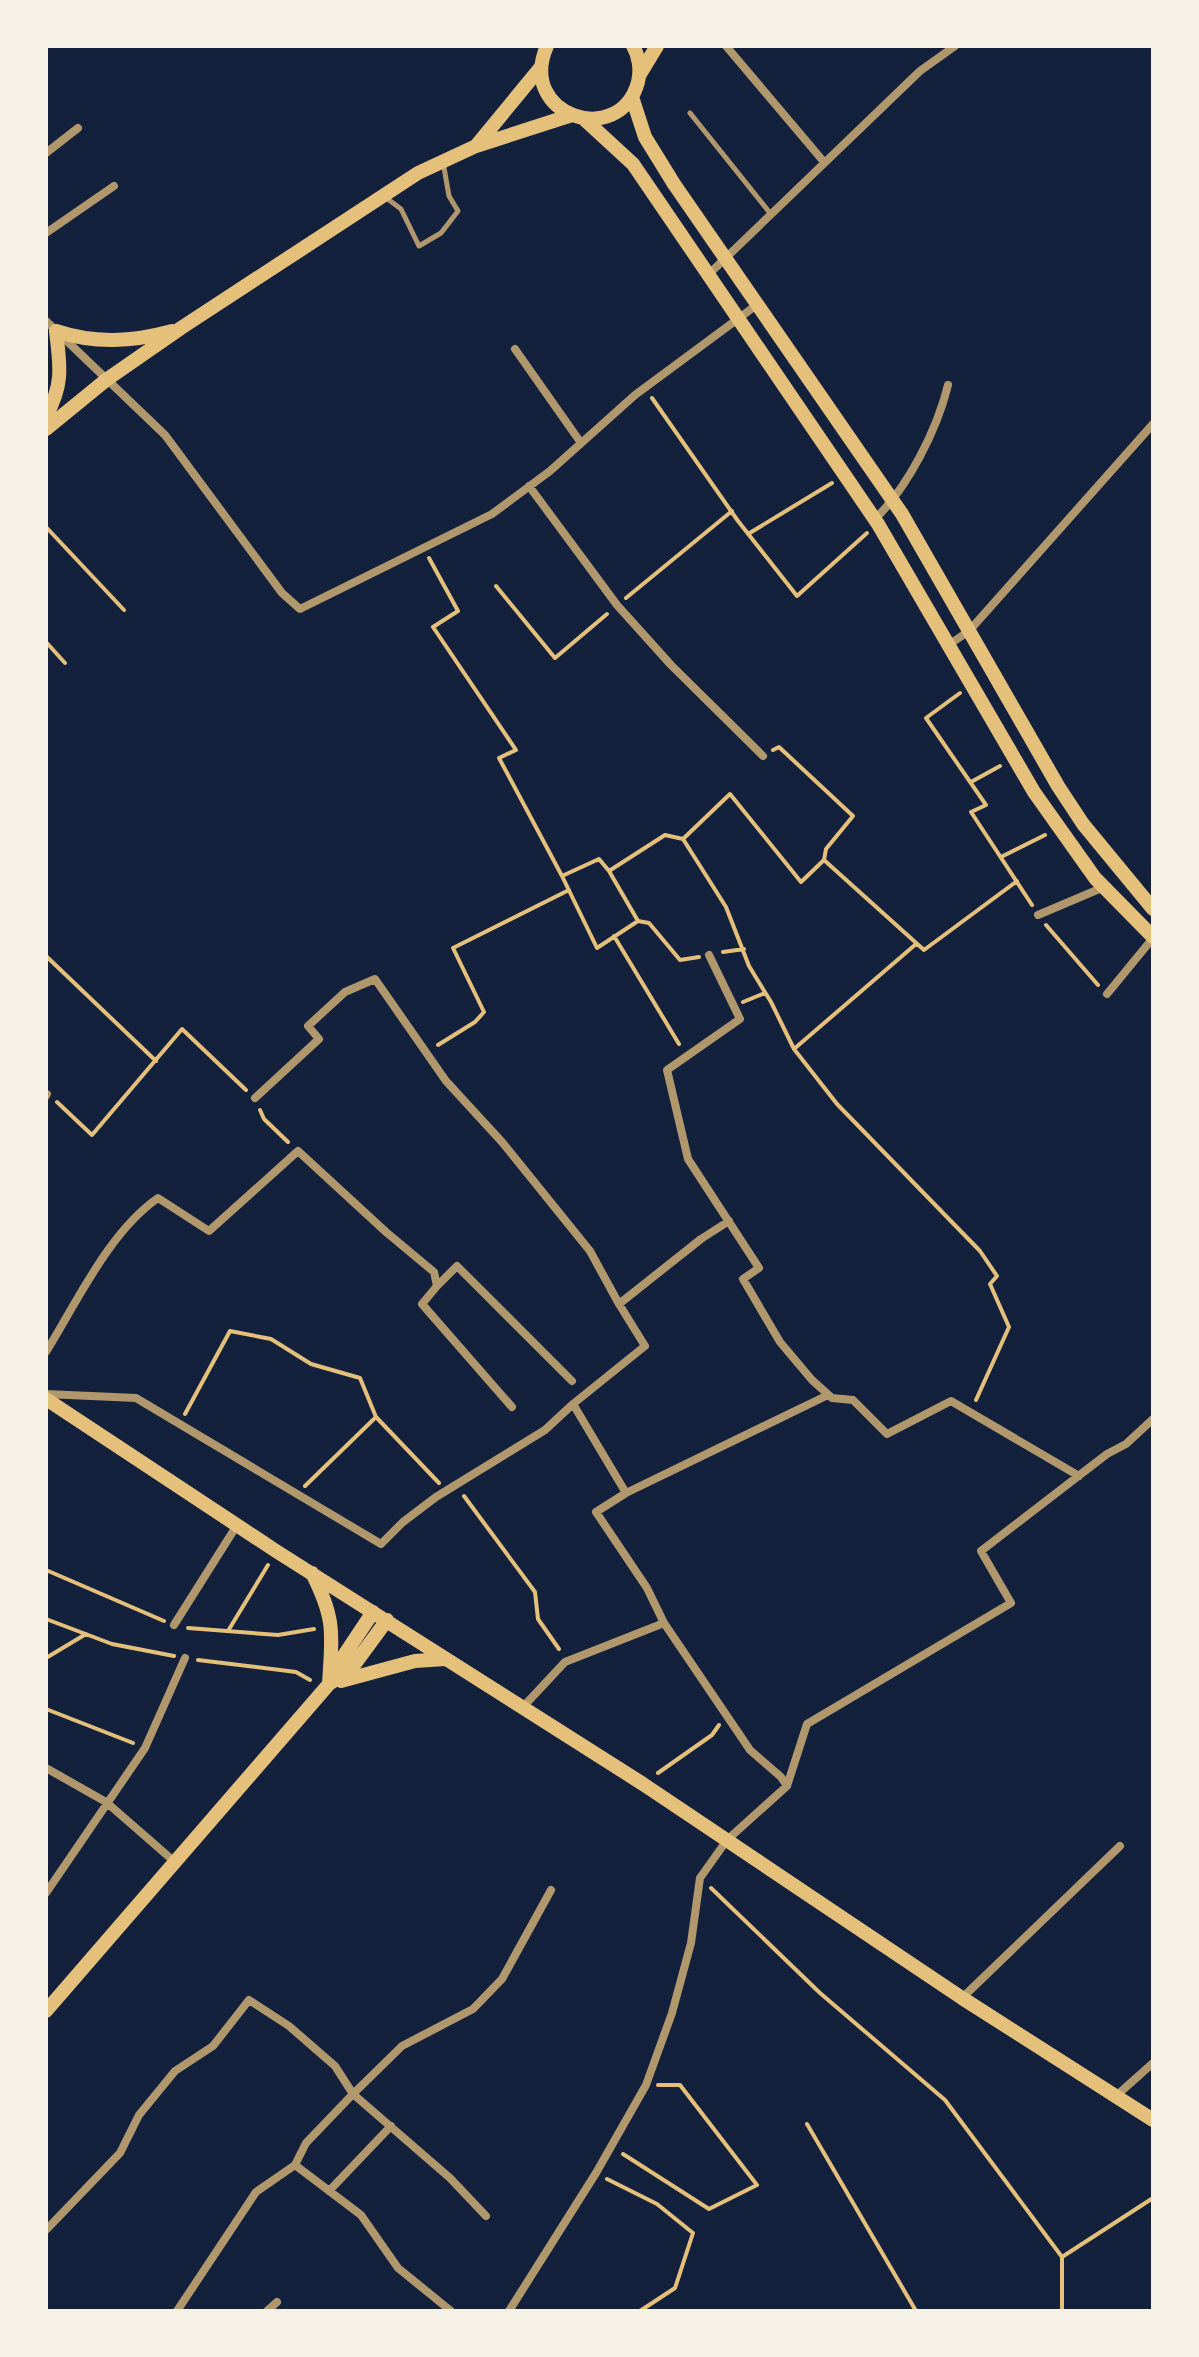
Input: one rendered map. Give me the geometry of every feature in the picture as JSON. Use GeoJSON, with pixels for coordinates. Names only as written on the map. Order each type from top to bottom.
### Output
{"type":"FeatureCollection","features":[{"type":"Feature","properties":{"kind":"main road"},"geometry":{"type":"LineString","coordinates":[[476,146],[541,67],[547,46]]}},
{"type":"Feature","properties":{"kind":"main road"},"geometry":{"type":"LineString","coordinates":[[633,46],[640,74]]}},
{"type":"Feature","properties":{"kind":"main road"},"geometry":{"type":"LineString","coordinates":[[46,429],[106,380],[181,328],[418,173],[476,146],[577,117],[610,115],[632,97],[640,74],[657,46]]}},
{"type":"Feature","properties":{"kind":"main road"},"geometry":{"type":"LineString","coordinates":[[541,67],[546,91],[552,101],[577,117],[633,164],[876,521],[1034,792],[1104,887],[1153,938]]}},
{"type":"Feature","properties":{"kind":"main road"},"geometry":{"type":"LineString","coordinates":[[632,97],[645,137],[674,184],[893,501],[1075,812],[1126,880],[1153,909]]}},
{"type":"Feature","properties":{"kind":"main road"},"geometry":{"type":"LineString","coordinates":[[51,326],[74,337],[127,341],[181,328]]}},
{"type":"Feature","properties":{"kind":"main road"},"geometry":{"type":"LineString","coordinates":[[46,416],[58,394],[61,375],[51,326]]}},
{"type":"Feature","properties":{"kind":"main road"},"geometry":{"type":"LineString","coordinates":[[46,1397],[276,1551],[643,1784],[962,1998],[1153,2120]]}},
{"type":"Feature","properties":{"kind":"main road"},"geometry":{"type":"LineString","coordinates":[[311,1572],[328,1604],[332,1626],[329,1684]]}},
{"type":"Feature","properties":{"kind":"main road"},"geometry":{"type":"LineString","coordinates":[[329,1684],[334,1666],[373,1612]]}},
{"type":"Feature","properties":{"kind":"main road"},"geometry":{"type":"LineString","coordinates":[[46,2011],[329,1684],[351,1669],[387,1620]]}},
{"type":"Feature","properties":{"kind":"main road"},"geometry":{"type":"LineString","coordinates":[[329,1684],[379,1669],[445,1659]]}},
{"type":"Feature","properties":{"kind":"street"},"geometry":{"type":"LineString","coordinates":[[726,46],[824,162]]}},
{"type":"Feature","properties":{"kind":"street"},"geometry":{"type":"LineString","coordinates":[[709,274],[920,71],[955,46]]}},
{"type":"Feature","properties":{"kind":"street"},"geometry":{"type":"LineString","coordinates":[[46,153],[78,128]]}},
{"type":"Feature","properties":{"kind":"street"},"geometry":{"type":"LineString","coordinates":[[46,233],[114,186]]}},
{"type":"Feature","properties":{"kind":"street"},"geometry":{"type":"LineString","coordinates":[[51,326],[165,435],[282,593],[300,609],[492,514],[645,388],[758,304]]}},
{"type":"Feature","properties":{"kind":"street"},"geometry":{"type":"LineString","coordinates":[[515,349],[581,443]]}},
{"type":"Feature","properties":{"kind":"street"},"geometry":{"type":"LineString","coordinates":[[876,521],[893,501],[941,414],[948,385]]}},
{"type":"Feature","properties":{"kind":"street"},"geometry":{"type":"LineString","coordinates":[[947,646],[969,631],[1153,424]]}},
{"type":"Feature","properties":{"kind":"street"},"geometry":{"type":"LineString","coordinates":[[529,486],[617,605],[671,665],[763,756]]}},
{"type":"Feature","properties":{"kind":"street"},"geometry":{"type":"LineString","coordinates":[[1038,915],[1104,887]]}},
{"type":"Feature","properties":{"kind":"street"},"geometry":{"type":"LineString","coordinates":[[1107,994],[1153,938]]}},
{"type":"Feature","properties":{"kind":"street"},"geometry":{"type":"LineString","coordinates":[[709,955],[740,1019],[667,1070],[688,1159],[759,1268],[743,1279],[780,1342],[828,1395],[853,1400],[887,1434],[951,1401],[1079,1476]]}},
{"type":"Feature","properties":{"kind":"street"},"geometry":{"type":"LineString","coordinates":[[46,1397],[136,1398],[381,1544],[403,1522],[446,1490],[545,1430],[645,1346],[590,1251],[502,1142],[446,1081],[375,979],[345,992],[308,1026],[319,1039],[255,1098]]}},
{"type":"Feature","properties":{"kind":"street"},"geometry":{"type":"LineString","coordinates":[[46,1352],[101,1261],[138,1212],[158,1198],[209,1231],[298,1151],[434,1272],[437,1286]]}},
{"type":"Feature","properties":{"kind":"street"},"geometry":{"type":"LineString","coordinates":[[619,1304],[701,1239],[729,1221]]}},
{"type":"Feature","properties":{"kind":"street"},"geometry":{"type":"LineString","coordinates":[[512,1407],[422,1304],[457,1266],[572,1381]]}},
{"type":"Feature","properties":{"kind":"street"},"geometry":{"type":"LineString","coordinates":[[787,1786],[750,1750],[664,1623],[647,1588],[596,1512],[626,1493],[828,1395]]}},
{"type":"Feature","properties":{"kind":"street"},"geometry":{"type":"LineString","coordinates":[[573,1404],[626,1493]]}},
{"type":"Feature","properties":{"kind":"street"},"geometry":{"type":"LineString","coordinates":[[509,2311],[596,2173],[646,2085],[672,2013],[691,1943],[700,1878],[727,1840],[787,1786],[807,1724],[1011,1603],[981,1551],[1126,1444],[1153,1419]]}},
{"type":"Feature","properties":{"kind":"street"},"geometry":{"type":"LineString","coordinates":[[174,1625],[237,1525]]}},
{"type":"Feature","properties":{"kind":"street"},"geometry":{"type":"LineString","coordinates":[[521,1708],[565,1662],[664,1623]]}},
{"type":"Feature","properties":{"kind":"street"},"geometry":{"type":"LineString","coordinates":[[46,1893],[145,1748],[185,1658]]}},
{"type":"Feature","properties":{"kind":"street"},"geometry":{"type":"LineString","coordinates":[[46,1768],[106,1802],[176,1863]]}},
{"type":"Feature","properties":{"kind":"street"},"geometry":{"type":"LineString","coordinates":[[962,1998],[1120,1846]]}},
{"type":"Feature","properties":{"kind":"street"},"geometry":{"type":"LineString","coordinates":[[177,2311],[256,2192],[295,2165],[306,2143],[402,2046],[473,2009],[502,1979],[551,1890]]}},
{"type":"Feature","properties":{"kind":"street"},"geometry":{"type":"LineString","coordinates":[[46,2230],[120,2153],[139,2115],[175,2071],[213,2046],[249,2000],[289,2026],[335,2066],[353,2094],[450,2178],[486,2216]]}},
{"type":"Feature","properties":{"kind":"street"},"geometry":{"type":"LineString","coordinates":[[1116,2096],[1153,2063]]}},
{"type":"Feature","properties":{"kind":"street"},"geometry":{"type":"LineString","coordinates":[[329,2191],[391,2126]]}},
{"type":"Feature","properties":{"kind":"street"},"geometry":{"type":"LineString","coordinates":[[295,2165],[361,2215],[398,2268],[451,2311]]}},
{"type":"Feature","properties":{"kind":"street"},"geometry":{"type":"LineString","coordinates":[[267,2311],[277,2302]]}},
{"type":"Feature","properties":{"kind":"lane"},"geometry":{"type":"LineString","coordinates":[[690,113],[770,213]]}},
{"type":"Feature","properties":{"kind":"lane"},"geometry":{"type":"LineString","coordinates":[[384,196],[401,209],[419,246],[441,233],[458,211],[449,196],[442,162]]}},
{"type":"Feature","properties":{"kind":"path"},"geometry":{"type":"LineString","coordinates":[[645,388],[748,534],[797,596],[876,521]]}},
{"type":"Feature","properties":{"kind":"path"},"geometry":{"type":"LineString","coordinates":[[748,534],[845,475]]}},
{"type":"Feature","properties":{"kind":"path"},"geometry":{"type":"LineString","coordinates":[[46,527],[124,610]]}},
{"type":"Feature","properties":{"kind":"path"},"geometry":{"type":"LineString","coordinates":[[424,549],[458,611],[433,627],[516,750],[499,758],[597,948],[638,921],[649,923],[680,960],[744,949]]}},
{"type":"Feature","properties":{"kind":"path"},"geometry":{"type":"LineString","coordinates":[[46,642],[65,663]]}},
{"type":"Feature","properties":{"kind":"path"},"geometry":{"type":"LineString","coordinates":[[971,685],[926,718],[986,805],[971,812],[1038,915],[1107,994]]}},
{"type":"Feature","properties":{"kind":"path"},"geometry":{"type":"LineString","coordinates":[[683,839],[730,794],[801,882],[824,860],[826,849],[853,816],[779,747],[763,756]]}},
{"type":"Feature","properties":{"kind":"path"},"geometry":{"type":"LineString","coordinates":[[971,782],[1014,758]]}},
{"type":"Feature","properties":{"kind":"path"},"geometry":{"type":"LineString","coordinates":[[1001,857],[1059,827]]}},
{"type":"Feature","properties":{"kind":"path"},"geometry":{"type":"LineString","coordinates":[[609,871],[665,835],[683,839],[726,907],[749,966],[794,1049],[837,1104],[980,1251],[997,1276],[990,1284],[1009,1327],[970,1411]]}},
{"type":"Feature","properties":{"kind":"path"},"geometry":{"type":"LineString","coordinates":[[562,876],[599,859],[638,921]]}},
{"type":"Feature","properties":{"kind":"path"},"geometry":{"type":"LineString","coordinates":[[824,860],[924,950],[1017,881]]}},
{"type":"Feature","properties":{"kind":"path"},"geometry":{"type":"LineString","coordinates":[[426,1053],[475,1022],[484,1012],[453,948],[569,890]]}},
{"type":"Feature","properties":{"kind":"path"},"geometry":{"type":"LineString","coordinates":[[614,936],[686,1057]]}},
{"type":"Feature","properties":{"kind":"path"},"geometry":{"type":"LineString","coordinates":[[794,1049],[916,944]]}},
{"type":"Feature","properties":{"kind":"path"},"geometry":{"type":"LineString","coordinates":[[46,956],[156,1061]]}},
{"type":"Feature","properties":{"kind":"path"},"geometry":{"type":"LineString","coordinates":[[734,1005],[766,993]]}},
{"type":"Feature","properties":{"kind":"path"},"geometry":{"type":"LineString","coordinates":[[47,1095],[92,1135],[182,1029],[255,1098],[264,1119],[298,1151]]}},
{"type":"Feature","properties":{"kind":"path"},"geometry":{"type":"LineString","coordinates":[[180,1424],[230,1331],[271,1339],[311,1364],[360,1378],[376,1417],[446,1490]]}},
{"type":"Feature","properties":{"kind":"path"},"geometry":{"type":"LineString","coordinates":[[298,1494],[376,1417]]}},
{"type":"Feature","properties":{"kind":"path"},"geometry":{"type":"LineString","coordinates":[[456,1484],[535,1592],[538,1619],[565,1662]]}},
{"type":"Feature","properties":{"kind":"path"},"geometry":{"type":"LineString","coordinates":[[228,1631],[276,1551]]}},
{"type":"Feature","properties":{"kind":"path"},"geometry":{"type":"LineString","coordinates":[[46,1658],[86,1634]]}},
{"type":"Feature","properties":{"kind":"path"},"geometry":{"type":"LineString","coordinates":[[46,1709],[145,1748]]}},
{"type":"Feature","properties":{"kind":"path"},"geometry":{"type":"LineString","coordinates":[[643,1784],[712,1735],[726,1714]]}},
{"type":"Feature","properties":{"kind":"path"},"geometry":{"type":"LineString","coordinates":[[700,1878],[820,1993],[945,2100],[1062,2257],[1062,2311]]}},
{"type":"Feature","properties":{"kind":"path"},"geometry":{"type":"LineString","coordinates":[[611,2147],[709,2209],[757,2185],[680,2085],[646,2085]]}},
{"type":"Feature","properties":{"kind":"path"},"geometry":{"type":"LineString","coordinates":[[807,2124],[916,2311]]}},
{"type":"Feature","properties":{"kind":"path"},"geometry":{"type":"LineString","coordinates":[[596,2173],[657,2204],[693,2233],[675,2288],[640,2311]]}},
{"type":"Feature","properties":{"kind":"path"},"geometry":{"type":"LineString","coordinates":[[1062,2257],[1153,2198]]}}]}
